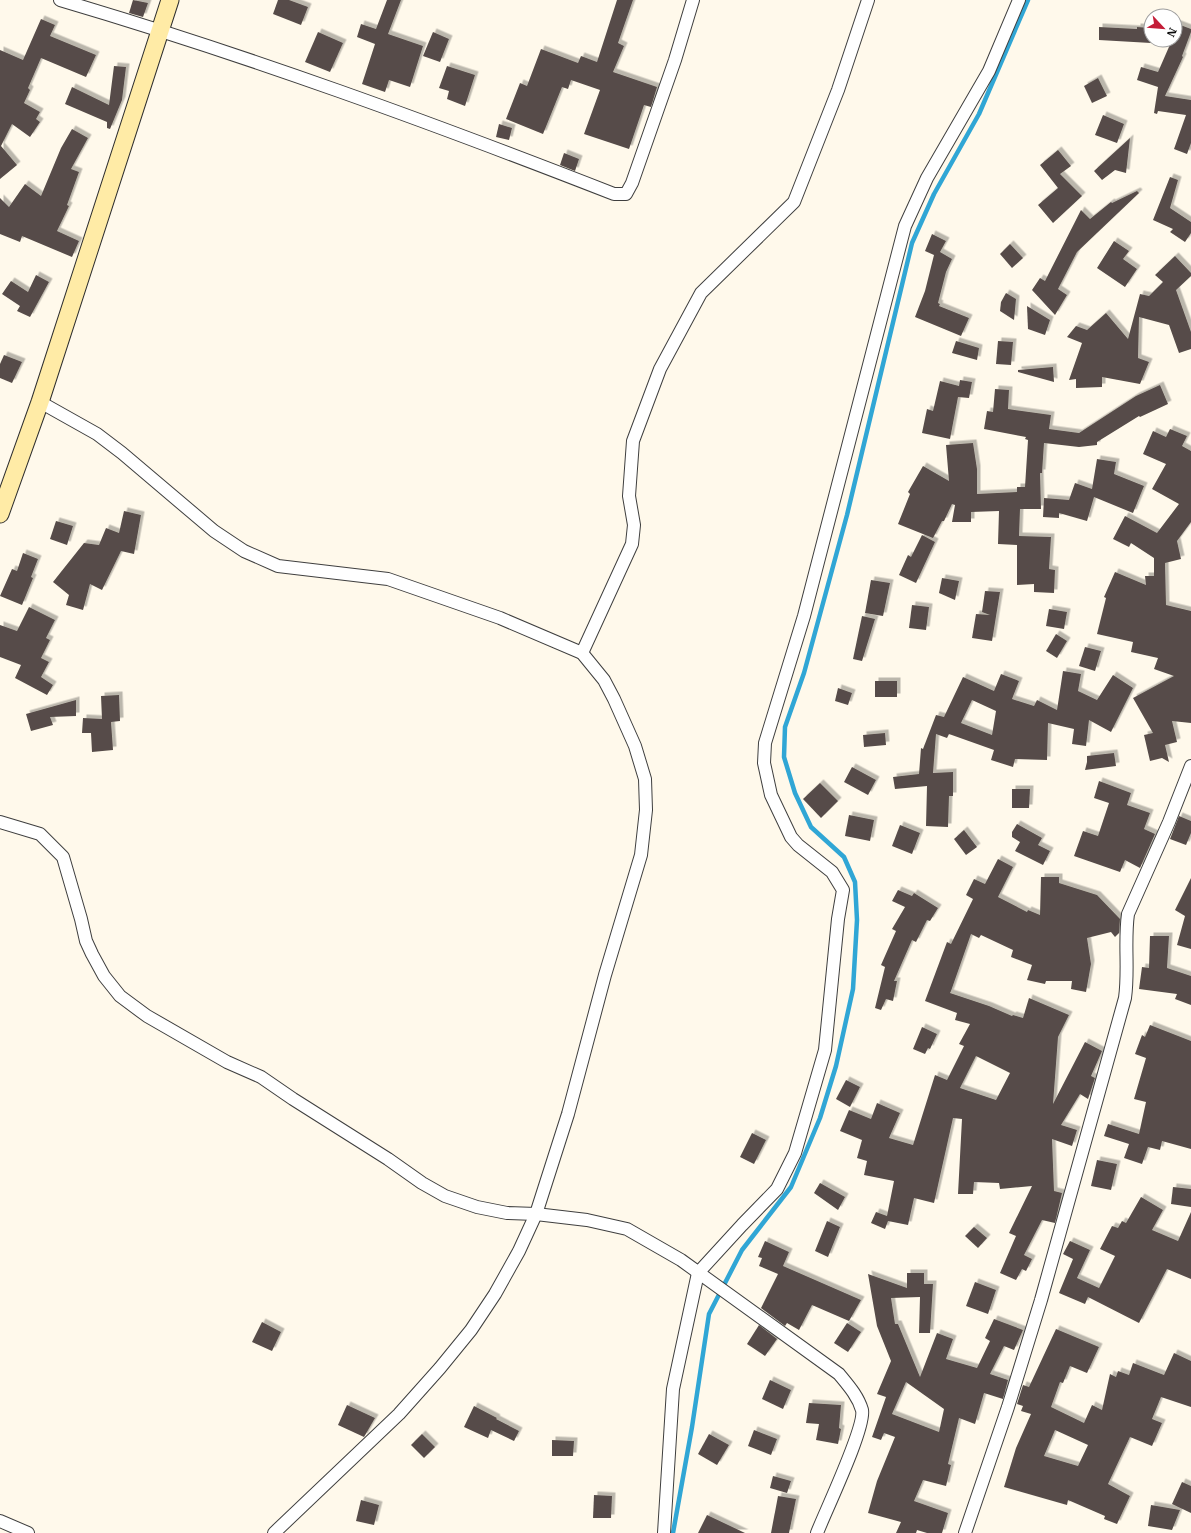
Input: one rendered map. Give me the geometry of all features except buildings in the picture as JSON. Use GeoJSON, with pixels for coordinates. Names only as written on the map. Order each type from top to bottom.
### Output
{"type":"FeatureCollection","features":[{"type":"Feature","properties":{"kind":"main road"},"geometry":{"type":"LineString","coordinates":[[0,514],[40,402],[170,0]]}},
{"type":"Feature","properties":{"kind":"street"},"geometry":{"type":"LineString","coordinates":[[60,0],[160,30],[411,118],[614,194],[626,194],[632,183],[694,0]]}},
{"type":"Feature","properties":{"kind":"street"},"geometry":{"type":"LineString","coordinates":[[582,653],[632,544],[634,525],[630,496],[633,440],[660,369],[701,293],[794,202],[838,90],[868,0]]}},
{"type":"Feature","properties":{"kind":"street"},"geometry":{"type":"LineString","coordinates":[[664,1533],[673,1389],[698,1273],[742,1225],[777,1190],[795,1153],[825,1050],[843,890],[832,872],[798,845],[791,836],[771,795],[764,763],[765,743],[804,616],[905,226],[927,178],[989,70],[1019,0]]}},
{"type":"Feature","properties":{"kind":"street"},"geometry":{"type":"LineString","coordinates":[[40,402],[97,434],[122,453],[214,531],[244,551],[278,566],[388,579],[500,618],[582,653],[604,680],[635,746],[645,779],[646,810],[641,855],[605,975],[568,1114],[536,1214],[519,1251],[495,1294],[471,1330],[440,1368],[399,1414],[274,1533]]}},
{"type":"Feature","properties":{"kind":"street"},"geometry":{"type":"LineString","coordinates":[[965,1533],[1008,1407],[1041,1300],[1125,998],[1128,981],[1126,926],[1128,914],[1169,822],[1191,766]]}},
{"type":"Feature","properties":{"kind":"street"},"geometry":{"type":"LineString","coordinates":[[0,822],[40,834],[63,857],[86,941],[104,976],[120,996],[147,1016],[227,1062],[261,1077],[388,1159],[422,1183],[445,1196],[477,1207],[507,1213],[536,1214],[588,1220],[627,1229],[681,1260],[728,1292],[839,1374],[854,1392],[862,1411],[858,1435],[817,1533]]}},
{"type":"Feature","properties":{"kind":"street"},"geometry":{"type":"LineString","coordinates":[[0,1521],[28,1533]]}},
{"type":"Feature","properties":{"kind":"waterway"},"geometry":{"type":"LineString","coordinates":[[673,1533],[692,1427],[709,1314],[742,1250],[791,1187],[820,1118],[836,1066],[853,989],[857,920],[855,882],[844,857],[811,827],[795,793],[784,757],[785,727],[804,673],[847,515],[912,243],[934,194],[979,114],[1028,0]]}}]}
